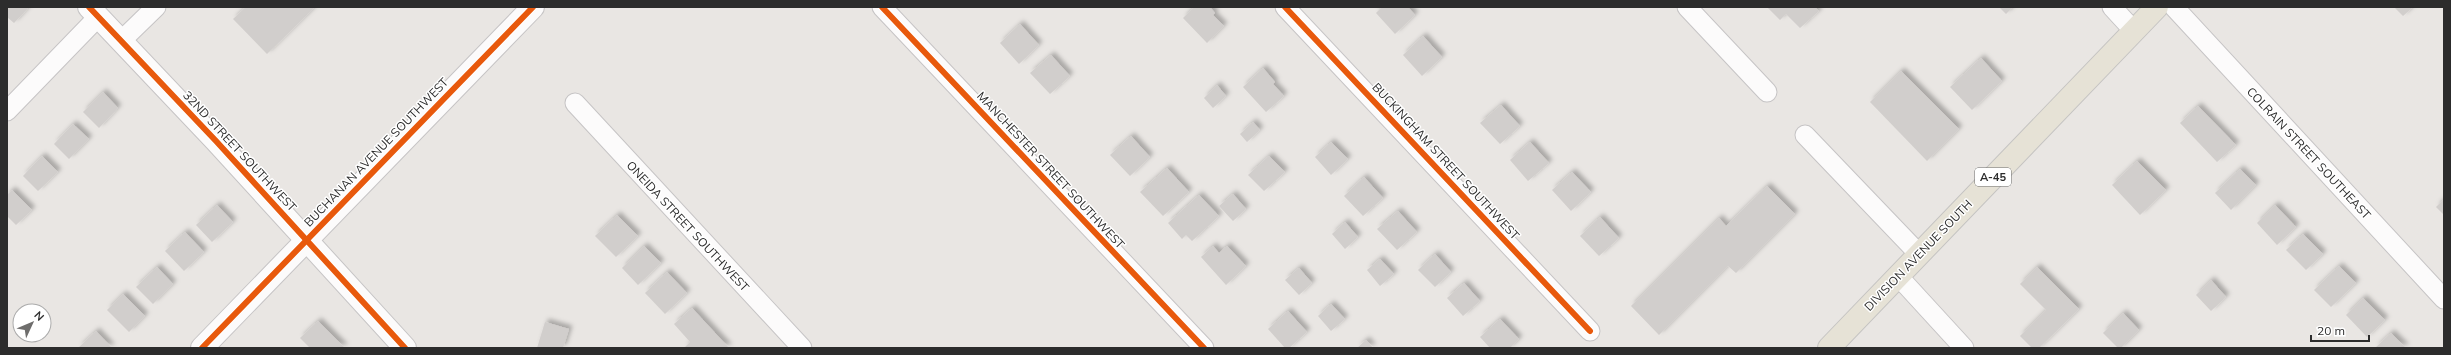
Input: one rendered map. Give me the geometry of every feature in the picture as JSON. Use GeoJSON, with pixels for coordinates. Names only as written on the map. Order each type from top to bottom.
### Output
{"type":"FeatureCollection","features":[{"type":"Feature","properties":{"kind":"main road","name":"DIVISION AVENUE SOUTH"},"geometry":{"type":"LineString","coordinates":[[1829,348],[2157,7]]}},
{"type":"Feature","properties":{"kind":"street"},"geometry":{"type":"LineString","coordinates":[[121,41],[156,7]]}},
{"type":"Feature","properties":{"kind":"street","name":"BUCHANAN AVENUE SOUTHWEST"},"geometry":{"type":"LineString","coordinates":[[202,348],[533,7]]}},
{"type":"Feature","properties":{"kind":"street","name":"MANCHESTER STREET SOUTHWEST"},"geometry":{"type":"LineString","coordinates":[[882,7],[1204,348]]}},
{"type":"Feature","properties":{"kind":"street","name":"BUCKINGHAM STREET SOUTHWEST"},"geometry":{"type":"LineString","coordinates":[[1285,7],[1590,330]]}},
{"type":"Feature","properties":{"kind":"street"},"geometry":{"type":"LineString","coordinates":[[1688,7],[1767,92]]}},
{"type":"Feature","properties":{"kind":"street"},"geometry":{"type":"LineString","coordinates":[[2112,7],[2134,31]]}},
{"type":"Feature","properties":{"kind":"street","name":"COLRAIN STREET SOUTHEAST"},"geometry":{"type":"LineString","coordinates":[[2174,7],[2444,298]]}},
{"type":"Feature","properties":{"kind":"street"},"geometry":{"type":"LineString","coordinates":[[7,111],[93,12]]}},
{"type":"Feature","properties":{"kind":"street","name":"32ND STREET SOUTHWEST"},"geometry":{"type":"LineString","coordinates":[[93,12],[307,239],[405,348]]}},
{"type":"Feature","properties":{"kind":"street","name":"ONEIDA STREET SOUTHWEST"},"geometry":{"type":"LineString","coordinates":[[575,103],[802,348]]}},
{"type":"Feature","properties":{"kind":"street"},"geometry":{"type":"LineString","coordinates":[[1805,135],[1919,254]]}},
{"type":"Feature","properties":{"kind":"street"},"geometry":{"type":"LineString","coordinates":[[1898,276],[1964,348]]}},
{"type":"Feature","properties":{"kind":"building"},"geometry":{"type":"Polygon","coordinates":[[[7,7],[29,7],[14,23],[7,17],[7,7]]]}},
{"type":"Feature","properties":{"kind":"building"},"geometry":{"type":"Polygon","coordinates":[[[246,7],[315,7],[267,54],[233,19],[246,7]]]}},
{"type":"Feature","properties":{"kind":"building"},"geometry":{"type":"Polygon","coordinates":[[[1194,7],[1210,7],[1215,13],[1213,15],[1224,26],[1207,43],[1183,18],[1194,7]]]}},
{"type":"Feature","properties":{"kind":"building"},"geometry":{"type":"Polygon","coordinates":[[[1382,7],[1408,7],[1415,15],[1395,34],[1376,13],[1382,7]]]}},
{"type":"Feature","properties":{"kind":"building"},"geometry":{"type":"Polygon","coordinates":[[[1767,7],[1815,7],[1819,11],[1800,28],[1786,14],[1780,20],[1767,7]]]}},
{"type":"Feature","properties":{"kind":"building"},"geometry":{"type":"Polygon","coordinates":[[[1999,7],[2013,7],[2006,14],[1999,7]]]}},
{"type":"Feature","properties":{"kind":"building"},"geometry":{"type":"Polygon","coordinates":[[[2394,7],[2413,7],[2403,16],[2394,7]]]}},
{"type":"Feature","properties":{"kind":"building"},"geometry":{"type":"Polygon","coordinates":[[[1020,24],[1039,45],[1019,64],[1000,43],[1020,24]]]}},
{"type":"Feature","properties":{"kind":"building"},"geometry":{"type":"Polygon","coordinates":[[[1423,36],[1442,57],[1422,76],[1403,55],[1423,36]]]}},
{"type":"Feature","properties":{"kind":"building"},"geometry":{"type":"Polygon","coordinates":[[[1051,55],[1070,76],[1050,94],[1030,73],[1051,55]]]}},
{"type":"Feature","properties":{"kind":"building"},"geometry":{"type":"Polygon","coordinates":[[[1981,58],[2002,81],[1972,110],[1950,87],[1981,58]]]}},
{"type":"Feature","properties":{"kind":"building"},"geometry":{"type":"Polygon","coordinates":[[[1263,68],[1275,82],[1273,84],[1284,96],[1266,112],[1243,87],[1263,68]]]}},
{"type":"Feature","properties":{"kind":"building"},"geometry":{"type":"Polygon","coordinates":[[[1901,71],[1959,129],[1927,161],[1870,102],[1901,71]]]}},
{"type":"Feature","properties":{"kind":"building"},"geometry":{"type":"Polygon","coordinates":[[[1217,85],[1226,96],[1213,108],[1204,98],[1217,85]]]}},
{"type":"Feature","properties":{"kind":"building"},"geometry":{"type":"Polygon","coordinates":[[[103,92],[118,108],[99,128],[83,112],[103,92]]]}},
{"type":"Feature","properties":{"kind":"building"},"geometry":{"type":"Polygon","coordinates":[[[1501,105],[1520,126],[1500,144],[1480,123],[1501,105]]]}},
{"type":"Feature","properties":{"kind":"building"},"geometry":{"type":"Polygon","coordinates":[[[2198,106],[2236,145],[2217,162],[2180,123],[2198,106]]]}},
{"type":"Feature","properties":{"kind":"building"},"geometry":{"type":"Polygon","coordinates":[[[1253,122],[1260,130],[1247,142],[1240,134],[1253,122]]]}},
{"type":"Feature","properties":{"kind":"building"},"geometry":{"type":"Polygon","coordinates":[[[73,124],[89,139],[69,159],[54,144],[73,124]]]}},
{"type":"Feature","properties":{"kind":"building"},"geometry":{"type":"Polygon","coordinates":[[[1131,136],[1150,157],[1130,176],[1110,155],[1131,136]]]}},
{"type":"Feature","properties":{"kind":"building"},"geometry":{"type":"Polygon","coordinates":[[[1331,142],[1348,159],[1331,175],[1315,157],[1331,142]]]}},
{"type":"Feature","properties":{"kind":"building"},"geometry":{"type":"Polygon","coordinates":[[[1530,142],[1549,163],[1528,181],[1510,160],[1530,142]]]}},
{"type":"Feature","properties":{"kind":"building"},"geometry":{"type":"Polygon","coordinates":[[[42,156],[58,172],[38,191],[23,176],[42,156]]]}},
{"type":"Feature","properties":{"kind":"building"},"geometry":{"type":"Polygon","coordinates":[[[1269,156],[1285,172],[1264,191],[1248,175],[1269,156]]]}},
{"type":"Feature","properties":{"kind":"building"},"geometry":{"type":"Polygon","coordinates":[[[2137,161],[2166,190],[2140,215],[2112,185],[2137,161]]]}},
{"type":"Feature","properties":{"kind":"building"},"geometry":{"type":"Polygon","coordinates":[[[1167,168],[1189,192],[1163,216],[1140,192],[1167,168]]]}},
{"type":"Feature","properties":{"kind":"building"},"geometry":{"type":"Polygon","coordinates":[[[2240,169],[2256,185],[2231,210],[2215,193],[2240,169]]]}},
{"type":"Feature","properties":{"kind":"building"},"geometry":{"type":"Polygon","coordinates":[[[1572,172],[1591,192],[1571,211],[1552,190],[1572,172]]]}},
{"type":"Feature","properties":{"kind":"building"},"geometry":{"type":"Polygon","coordinates":[[[1364,177],[1383,198],[1363,216],[1344,196],[1364,177]]]}},
{"type":"Feature","properties":{"kind":"building"},"geometry":{"type":"Polygon","coordinates":[[[1767,186],[1795,214],[1736,273],[1728,266],[1659,335],[1631,306],[1719,218],[1726,226],[1767,186]]]}},
{"type":"Feature","properties":{"kind":"building"},"geometry":{"type":"Polygon","coordinates":[[[12,190],[32,210],[16,225],[7,216],[7,195],[12,190]]]}},
{"type":"Feature","properties":{"kind":"building"},"geometry":{"type":"Polygon","coordinates":[[[1233,194],[1246,209],[1233,221],[1219,206],[1233,194]]]}},
{"type":"Feature","properties":{"kind":"building"},"geometry":{"type":"Polygon","coordinates":[[[1199,195],[1219,216],[1192,241],[1186,235],[1182,239],[1168,223],[1199,195]]]}},
{"type":"Feature","properties":{"kind":"building"},"geometry":{"type":"Polygon","coordinates":[[[2444,199],[2444,215],[2436,207],[2444,199]]]}},
{"type":"Feature","properties":{"kind":"building"},"geometry":{"type":"Polygon","coordinates":[[[217,205],[233,222],[212,242],[196,225],[217,205]]]}},
{"type":"Feature","properties":{"kind":"building"},"geometry":{"type":"Polygon","coordinates":[[[2275,205],[2296,227],[2277,245],[2257,223],[2275,205]]]}},
{"type":"Feature","properties":{"kind":"building"},"geometry":{"type":"Polygon","coordinates":[[[1398,211],[1417,232],[1397,250],[1377,229],[1398,211]]]}},
{"type":"Feature","properties":{"kind":"building"},"geometry":{"type":"Polygon","coordinates":[[[617,215],[638,236],[616,257],[595,236],[617,215]]]}},
{"type":"Feature","properties":{"kind":"building"},"geometry":{"type":"Polygon","coordinates":[[[1600,217],[1619,238],[1599,256],[1580,236],[1600,217]]]}},
{"type":"Feature","properties":{"kind":"building"},"geometry":{"type":"Polygon","coordinates":[[[1345,222],[1358,237],[1345,249],[1332,234],[1345,222]]]}},
{"type":"Feature","properties":{"kind":"building"},"geometry":{"type":"Polygon","coordinates":[[[185,232],[204,252],[184,271],[165,251],[185,232]]]}},
{"type":"Feature","properties":{"kind":"building"},"geometry":{"type":"Polygon","coordinates":[[[2303,234],[2323,254],[2306,270],[2286,250],[2303,234]]]}},
{"type":"Feature","properties":{"kind":"building"},"geometry":{"type":"Polygon","coordinates":[[[644,246],[661,263],[638,285],[622,268],[644,246]]]}},
{"type":"Feature","properties":{"kind":"building"},"geometry":{"type":"Polygon","coordinates":[[[1213,246],[1219,253],[1227,246],[1246,266],[1226,285],[1201,257],[1213,246]]]}},
{"type":"Feature","properties":{"kind":"building"},"geometry":{"type":"Polygon","coordinates":[[[1435,254],[1451,272],[1435,287],[1418,270],[1435,254]]]}},
{"type":"Feature","properties":{"kind":"building"},"geometry":{"type":"Polygon","coordinates":[[[1380,259],[1394,274],[1380,286],[1367,270],[1380,259]]]}},
{"type":"Feature","properties":{"kind":"building"},"geometry":{"type":"Polygon","coordinates":[[[2339,266],[2356,283],[2331,307],[2314,290],[2339,266]]]}},
{"type":"Feature","properties":{"kind":"building"},"geometry":{"type":"Polygon","coordinates":[[[157,267],[173,284],[153,304],[136,287],[157,267]]]}},
{"type":"Feature","properties":{"kind":"building"},"geometry":{"type":"Polygon","coordinates":[[[2037,267],[2079,309],[2039,348],[2032,348],[2020,336],[2046,310],[2020,284],[2037,267]]]}},
{"type":"Feature","properties":{"kind":"building"},"geometry":{"type":"Polygon","coordinates":[[[1299,268],[1312,283],[1299,295],[1285,280],[1299,268]]]}},
{"type":"Feature","properties":{"kind":"building"},"geometry":{"type":"Polygon","coordinates":[[[667,272],[687,293],[665,314],[645,293],[667,272]]]}},
{"type":"Feature","properties":{"kind":"building"},"geometry":{"type":"Polygon","coordinates":[[[2211,280],[2226,297],[2211,311],[2196,295],[2211,280]]]}},
{"type":"Feature","properties":{"kind":"building"},"geometry":{"type":"Polygon","coordinates":[[[1464,283],[1480,301],[1463,316],[1447,298],[1464,283]]]}},
{"type":"Feature","properties":{"kind":"building"},"geometry":{"type":"Polygon","coordinates":[[[123,294],[145,316],[129,332],[107,310],[123,294]]]}},
{"type":"Feature","properties":{"kind":"building"},"geometry":{"type":"Polygon","coordinates":[[[2363,298],[2385,320],[2367,337],[2346,315],[2363,298]]]}},
{"type":"Feature","properties":{"kind":"building"},"geometry":{"type":"Polygon","coordinates":[[[1331,304],[1345,319],[1331,331],[1318,316],[1331,304]]]}},
{"type":"Feature","properties":{"kind":"building"},"geometry":{"type":"Polygon","coordinates":[[[692,308],[729,348],[684,348],[690,342],[674,324],[692,308]]]}},
{"type":"Feature","properties":{"kind":"building"},"geometry":{"type":"Polygon","coordinates":[[[1288,311],[1307,332],[1289,348],[1285,348],[1268,329],[1288,311]]]}},
{"type":"Feature","properties":{"kind":"building"},"geometry":{"type":"Polygon","coordinates":[[[2123,313],[2139,330],[2121,348],[2118,348],[2103,333],[2123,313]]]}},
{"type":"Feature","properties":{"kind":"building"},"geometry":{"type":"Polygon","coordinates":[[[1500,319],[1519,339],[1510,348],[1490,348],[1480,337],[1500,319]]]}},
{"type":"Feature","properties":{"kind":"building"},"geometry":{"type":"Polygon","coordinates":[[[318,321],[345,348],[310,348],[300,338],[318,321]]]}},
{"type":"Feature","properties":{"kind":"building"},"geometry":{"type":"Polygon","coordinates":[[[545,322],[569,329],[563,348],[537,348],[545,322]]]}},
{"type":"Feature","properties":{"kind":"building"},"geometry":{"type":"Polygon","coordinates":[[[96,331],[112,348],[78,348],[96,331]]]}},
{"type":"Feature","properties":{"kind":"building"},"geometry":{"type":"Polygon","coordinates":[[[2391,333],[2406,348],[2375,348],[2391,333]]]}},
{"type":"Feature","properties":{"kind":"building"},"geometry":{"type":"Polygon","coordinates":[[[1366,340],[1373,348],[1357,348],[1366,340]]]}},
{"type":"Feature","properties":{"kind":"cycle path"},"geometry":{"type":"LineString","coordinates":[[89,7],[216,141],[405,348]]}},
{"type":"Feature","properties":{"kind":"cycle path"},"geometry":{"type":"LineString","coordinates":[[202,348],[533,7]]}},
{"type":"Feature","properties":{"kind":"cycle path"},"geometry":{"type":"LineString","coordinates":[[882,7],[1204,348]]}},
{"type":"Feature","properties":{"kind":"cycle path"},"geometry":{"type":"LineString","coordinates":[[1285,7],[1590,331]]}}]}
